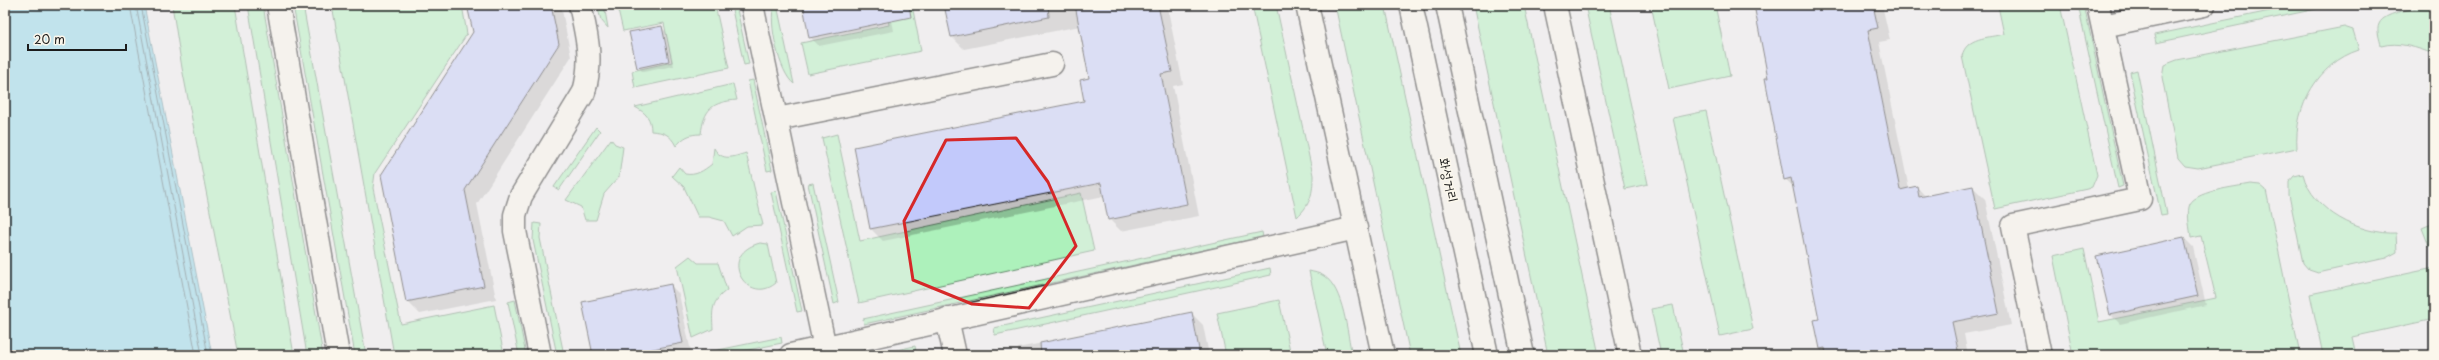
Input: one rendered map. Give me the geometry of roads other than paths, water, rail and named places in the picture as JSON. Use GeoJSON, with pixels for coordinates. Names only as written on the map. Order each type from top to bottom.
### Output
{"type":"FeatureCollection","features":[{"type":"Feature","properties":{"kind":"main road"},"geometry":{"type":"LineString","coordinates":[[278,5],[338,355]]}},
{"type":"Feature","properties":{"kind":"main road"},"geometry":{"type":"LineString","coordinates":[[540,355],[515,231],[515,215],[520,196],[584,92],[589,75],[590,50],[580,5]]}},
{"type":"Feature","properties":{"kind":"main road"},"geometry":{"type":"LineString","coordinates":[[752,5],[825,348]]}},
{"type":"Feature","properties":{"kind":"main road"},"geometry":{"type":"LineString","coordinates":[[1307,5],[1383,355]]}},
{"type":"Feature","properties":{"kind":"main road","name":"화성거리"},"geometry":{"type":"LineString","coordinates":[[1411,5],[1486,355]]}},
{"type":"Feature","properties":{"kind":"main road"},"geometry":{"type":"LineString","coordinates":[[1447,5],[1523,355]]}},
{"type":"Feature","properties":{"kind":"main road"},"geometry":{"type":"LineString","coordinates":[[1554,5],[1630,355]]}},
{"type":"Feature","properties":{"kind":"main road"},"geometry":{"type":"LineString","coordinates":[[2040,355],[2013,226],[2140,199],[2098,5]]}},
{"type":"Feature","properties":{"kind":"main road"},"geometry":{"type":"LineString","coordinates":[[2103,26],[2204,5]]}},
{"type":"Feature","properties":{"kind":"main road"},"geometry":{"type":"LineString","coordinates":[[777,119],[1052,64]]}},
{"type":"Feature","properties":{"kind":"main road"},"geometry":{"type":"LineString","coordinates":[[791,355],[1356,228]]}},
{"type":"Feature","properties":{"kind":"main road"},"geometry":{"type":"LineString","coordinates":[[947,319],[955,355]]}},
{"type":"Feature","properties":{"kind":"water"},"geometry":{"type":"Polygon","coordinates":[[[5,5],[144,5],[212,355],[5,355],[5,5]]]}}]}
